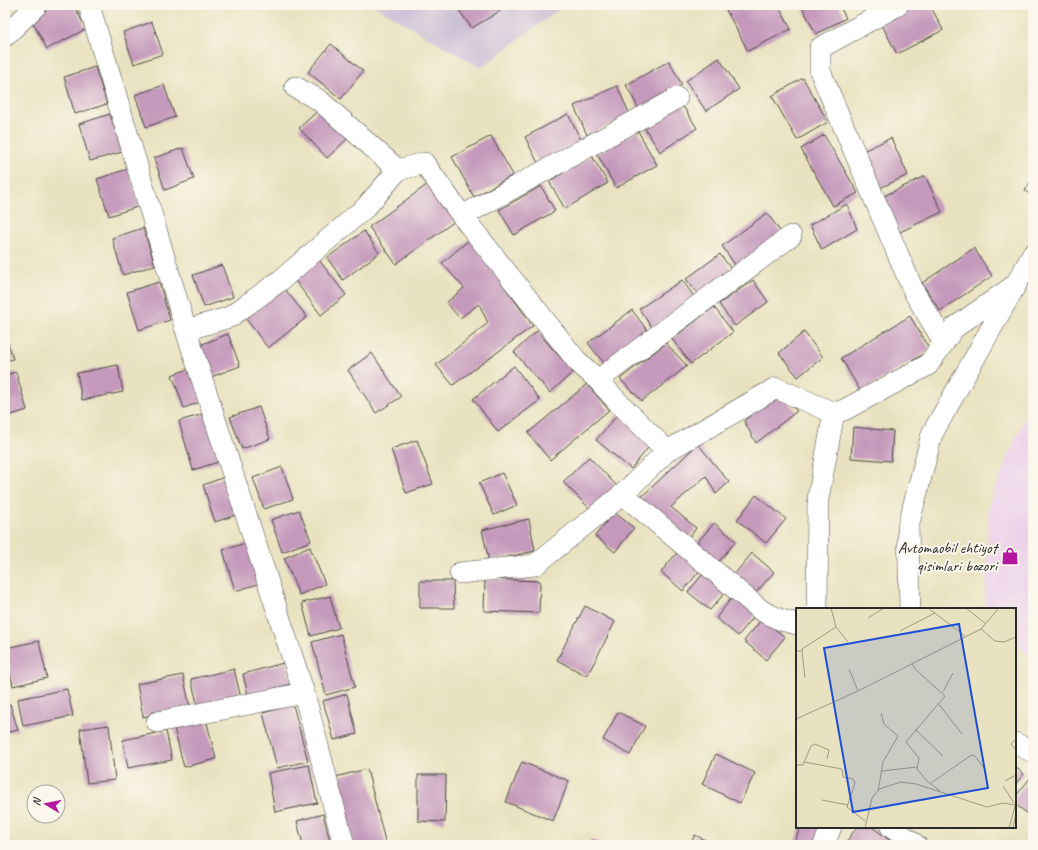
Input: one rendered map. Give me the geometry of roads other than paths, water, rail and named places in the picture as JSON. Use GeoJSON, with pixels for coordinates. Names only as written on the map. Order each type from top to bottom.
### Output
{"type":"FeatureCollection","features":[{"type":"Feature","properties":{"kind":"street"},"geometry":{"type":"LineString","coordinates":[[5,36],[37,5]]}},
{"type":"Feature","properties":{"kind":"street"},"geometry":{"type":"LineString","coordinates":[[89,5],[186,330],[304,693],[344,845]]}},
{"type":"Feature","properties":{"kind":"street"},"geometry":{"type":"LineString","coordinates":[[898,5],[820,48],[820,71],[914,292],[944,342]]}},
{"type":"Feature","properties":{"kind":"street"},"geometry":{"type":"LineString","coordinates":[[295,87],[318,100],[398,170]]}},
{"type":"Feature","properties":{"kind":"street"},"geometry":{"type":"LineString","coordinates":[[462,216],[677,98]]}},
{"type":"Feature","properties":{"kind":"street"},"geometry":{"type":"LineString","coordinates":[[186,330],[230,317],[281,280],[366,207],[398,170],[424,163],[462,216],[577,361],[598,380],[666,451]]}},
{"type":"Feature","properties":{"kind":"street"},"geometry":{"type":"LineString","coordinates":[[598,380],[791,236]]}},
{"type":"Feature","properties":{"kind":"street"},"geometry":{"type":"LineString","coordinates":[[910,608],[908,527],[932,434],[1033,254]]}},
{"type":"Feature","properties":{"kind":"street"},"geometry":{"type":"LineString","coordinates":[[460,573],[535,565],[623,494],[666,451],[776,388],[834,413],[844,410],[928,365],[954,328],[1015,285]]}},
{"type":"Feature","properties":{"kind":"street"},"geometry":{"type":"LineString","coordinates":[[817,608],[818,499],[834,413]]}},
{"type":"Feature","properties":{"kind":"street"},"geometry":{"type":"LineString","coordinates":[[623,494],[762,611],[781,620],[796,624]]}},
{"type":"Feature","properties":{"kind":"street"},"geometry":{"type":"LineString","coordinates":[[157,722],[304,693]]}},
{"type":"Feature","properties":{"kind":"street"},"geometry":{"type":"LineString","coordinates":[[1016,744],[1033,752]]}},
{"type":"Feature","properties":{"kind":"street"},"geometry":{"type":"LineString","coordinates":[[824,845],[831,828]]}},
{"type":"Feature","properties":{"kind":"street"},"geometry":{"type":"LineString","coordinates":[[892,828],[916,845]]}},
{"type":"Feature","properties":{"kind":"place","name":"Avtomaobil ehtiyot qisimlari bozori"},"geometry":{"type":"Point","coordinates":[1010,556]}}]}
